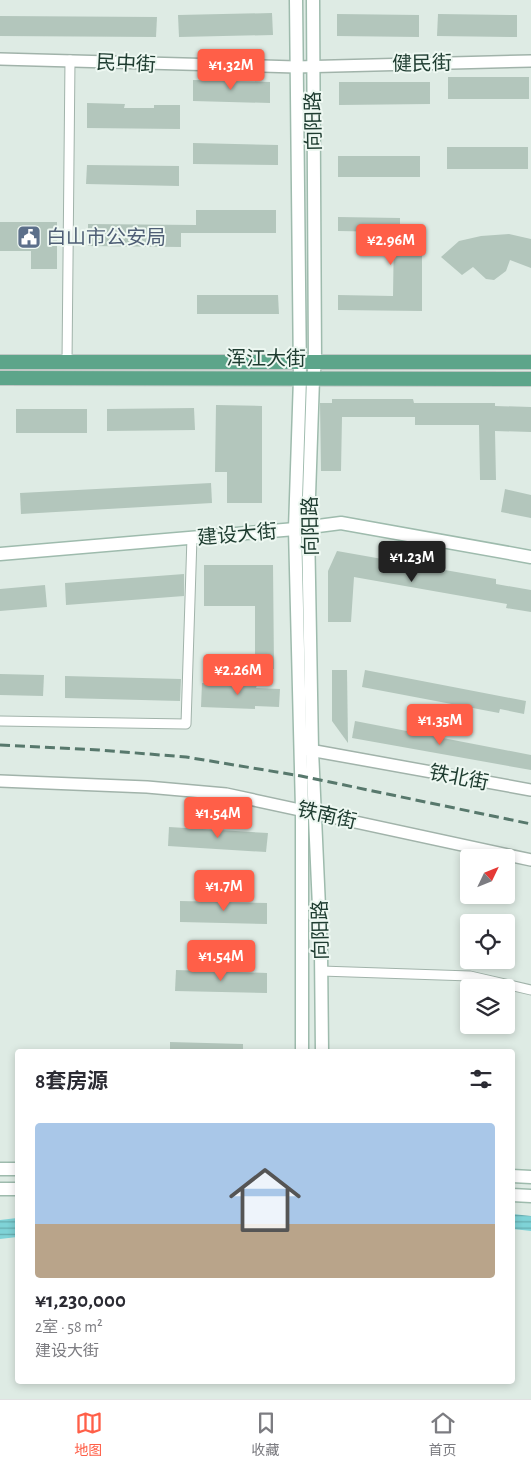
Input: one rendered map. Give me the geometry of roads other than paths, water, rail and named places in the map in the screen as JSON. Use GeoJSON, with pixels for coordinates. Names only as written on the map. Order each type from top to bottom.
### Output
{"type":"FeatureCollection","features":[{"type":"Feature","properties":{"kind":"main road","name":"向阳路"},"geometry":{"type":"LineString","coordinates":[[296,0],[300,363],[306,378],[312,750],[316,813],[322,1049]]}},
{"type":"Feature","properties":{"kind":"main road","name":"向阳路"},"geometry":{"type":"LineString","coordinates":[[302,1049],[302,809],[295,529],[306,378],[315,363],[313,0]]}},
{"type":"Feature","properties":{"kind":"main road","name":"浑江大街"},"geometry":{"type":"LineString","coordinates":[[0,362],[531,362]]}},
{"type":"Feature","properties":{"kind":"main road","name":"浑江大街"},"geometry":{"type":"LineString","coordinates":[[0,378],[531,379]]}},
{"type":"Feature","properties":{"kind":"main road","name":"建设大街"},"geometry":{"type":"LineString","coordinates":[[0,554],[295,529],[308,525],[341,523],[531,557]]}},
{"type":"Feature","properties":{"kind":"main road"},"geometry":{"type":"LineString","coordinates":[[0,1169],[15,1169]]}},
{"type":"Feature","properties":{"kind":"main road"},"geometry":{"type":"LineString","coordinates":[[515,1176],[531,1177]]}},
{"type":"Feature","properties":{"kind":"main road"},"geometry":{"type":"LineString","coordinates":[[0,1189],[15,1189]]}},
{"type":"Feature","properties":{"kind":"main road"},"geometry":{"type":"LineString","coordinates":[[515,1195],[531,1196]]}},
{"type":"Feature","properties":{"kind":"street","name":"民中街"},"geometry":{"type":"LineString","coordinates":[[0,59],[70,60],[191,66],[312,66]]}},
{"type":"Feature","properties":{"kind":"street"},"geometry":{"type":"LineString","coordinates":[[67,362],[70,60]]}},
{"type":"Feature","properties":{"kind":"street","name":"健民街"},"geometry":{"type":"LineString","coordinates":[[312,66],[531,61]]}},
{"type":"Feature","properties":{"kind":"street"},"geometry":{"type":"LineString","coordinates":[[0,720],[186,724],[192,538]]}},
{"type":"Feature","properties":{"kind":"street","name":"铁北街"},"geometry":{"type":"LineString","coordinates":[[299,749],[531,790]]}},
{"type":"Feature","properties":{"kind":"street","name":"铁南街"},"geometry":{"type":"LineString","coordinates":[[0,781],[187,790],[226,794],[531,860]]}},
{"type":"Feature","properties":{"kind":"street"},"geometry":{"type":"LineString","coordinates":[[321,971],[470,976],[531,990]]}},
{"type":"Feature","properties":{"kind":"water"},"geometry":{"type":"Polygon","coordinates":[[[515,1214],[531,1216],[531,1231],[515,1229],[515,1214]]]}},
{"type":"Feature","properties":{"kind":"water"},"geometry":{"type":"Polygon","coordinates":[[[15,1218],[15,1237],[0,1239],[0,1220],[15,1218]]]}},
{"type":"Feature","properties":{"kind":"railway"},"geometry":{"type":"LineString","coordinates":[[0,745],[186,757],[301,776],[531,824]]}},
{"type":"Feature","properties":{"kind":"place","name":"白山市公安局"},"geometry":{"type":"Point","coordinates":[29,237]}}]}
